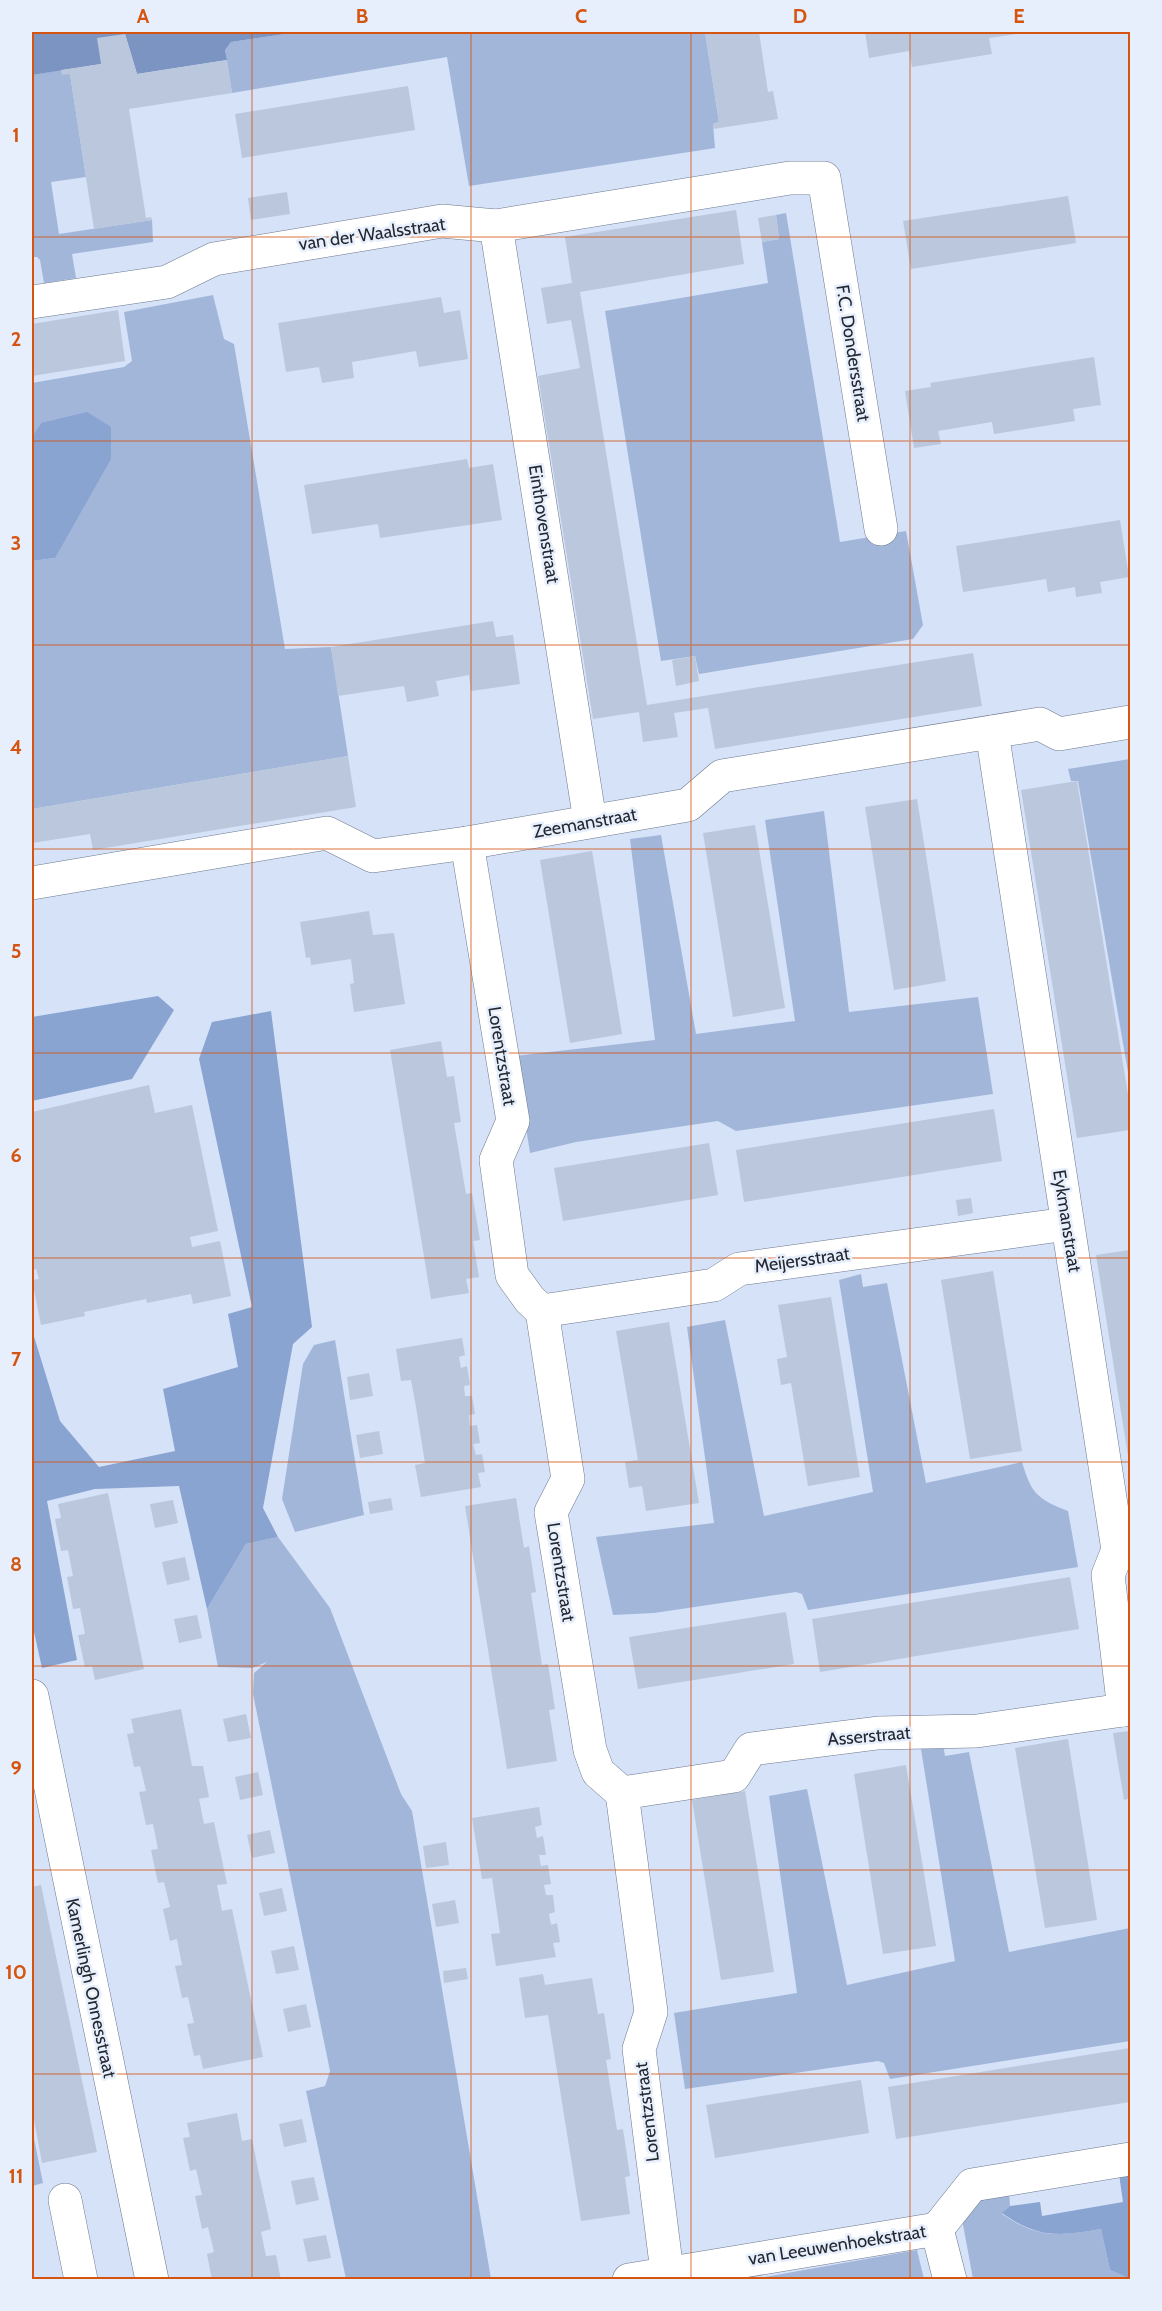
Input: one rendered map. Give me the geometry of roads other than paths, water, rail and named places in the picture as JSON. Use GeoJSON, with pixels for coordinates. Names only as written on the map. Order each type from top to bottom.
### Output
{"type":"FeatureCollection","features":[{"type":"Feature","properties":{"kind":"street","name":"van der Waalsstraat"},"geometry":{"type":"LineString","coordinates":[[32,302],[167,282],[214,259],[442,221],[496,226],[790,178],[824,178]]}},
{"type":"Feature","properties":{"kind":"street","name":"F.C. Dondersstraat"},"geometry":{"type":"LineString","coordinates":[[824,178],[881,529]]}},
{"type":"Feature","properties":{"kind":"street","name":"Einthovenstraat"},"geometry":{"type":"LineString","coordinates":[[496,226],[590,821]]}},
{"type":"Feature","properties":{"kind":"street","name":"Zeemanstraat"},"geometry":{"type":"LineString","coordinates":[[32,883],[327,833],[373,856],[467,843],[688,805],[722,776],[1040,724],[1059,734],[1131,722]]}},
{"type":"Feature","properties":{"kind":"street","name":"Eykmanstraat"},"geometry":{"type":"LineString","coordinates":[[992,732],[1118,1550],[1108,1575],[1127,1709]]}},
{"type":"Feature","properties":{"kind":"street","name":"Lorentzstraat"},"geometry":{"type":"LineString","coordinates":[[467,843],[513,1121],[496,1160],[512,1275],[542,1311],[568,1479],[551,1512],[590,1750],[598,1772],[622,1792],[651,2012],[639,2049],[667,2272]]}},
{"type":"Feature","properties":{"kind":"street","name":"Meijersstraat"},"geometry":{"type":"LineString","coordinates":[[542,1311],[714,1284],[739,1269],[1067,1224]]}},
{"type":"Feature","properties":{"kind":"street","name":"Kamerlingh Onnesstraat"},"geometry":{"type":"LineString","coordinates":[[32,1696],[36,1745],[152,2280]]}},
{"type":"Feature","properties":{"kind":"street","name":"Asserstraat"},"geometry":{"type":"LineString","coordinates":[[622,1792],[734,1776],[751,1749],[878,1733],[977,1731],[1127,1709]]}},
{"type":"Feature","properties":{"kind":"street","name":"van Leeuwenhoekstraat"},"geometry":{"type":"LineString","coordinates":[[629,2280],[937,2229],[972,2185],[1131,2159]]}},
{"type":"Feature","properties":{"kind":"street"},"geometry":{"type":"LineString","coordinates":[[65,2200],[81,2280]]}},
{"type":"Feature","properties":{"kind":"street"},"geometry":{"type":"LineString","coordinates":[[937,2229],[950,2280]]}}]}
